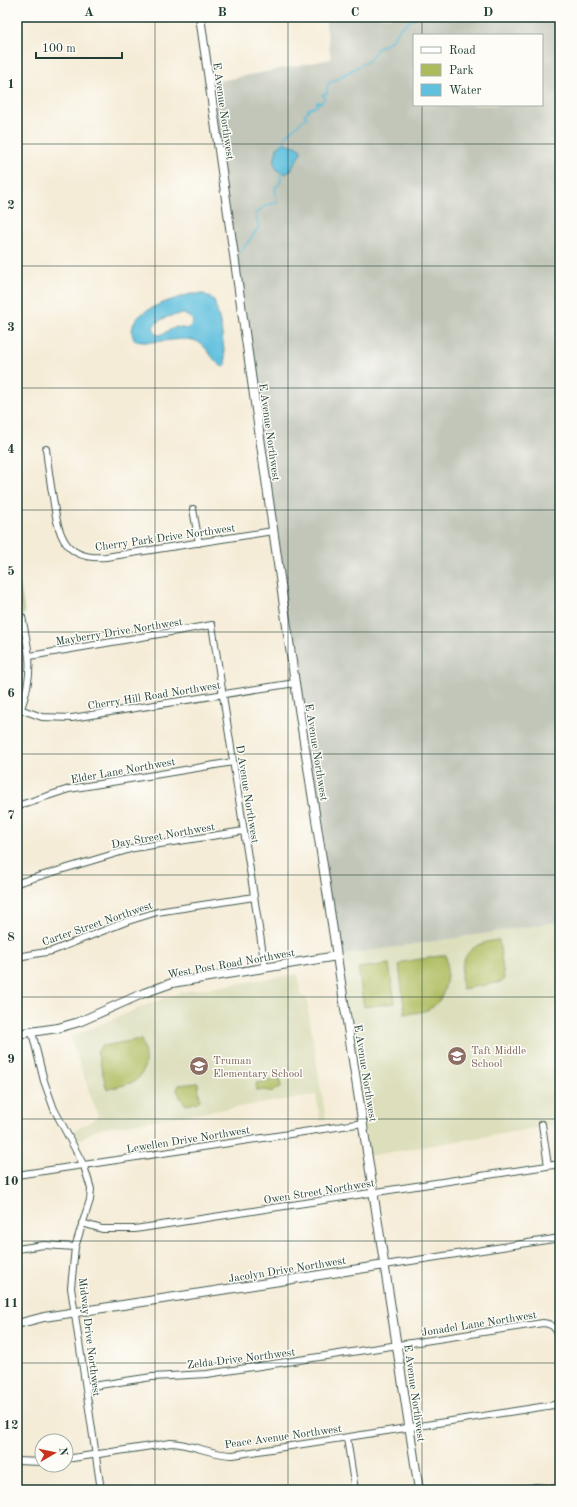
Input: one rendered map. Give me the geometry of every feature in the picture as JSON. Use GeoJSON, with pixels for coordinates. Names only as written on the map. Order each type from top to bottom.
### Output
{"type":"FeatureCollection","features":[{"type":"Feature","properties":{"kind":"street","name":"E Avenue Northwest"},"geometry":{"type":"LineString","coordinates":[[200,17],[295,683],[410,1429],[418,1490]]}},
{"type":"Feature","properties":{"kind":"street","name":"Cherry Park Drive Northwest"},"geometry":{"type":"LineString","coordinates":[[46,449],[59,534],[73,551],[95,558],[273,531]]}},
{"type":"Feature","properties":{"kind":"street"},"geometry":{"type":"LineString","coordinates":[[193,509],[199,543]]}},
{"type":"Feature","properties":{"kind":"street"},"geometry":{"type":"LineString","coordinates":[[19,708],[29,679],[30,656],[22,618]]}},
{"type":"Feature","properties":{"kind":"street","name":"Mayberry Drive Northwest"},"geometry":{"type":"LineString","coordinates":[[30,656],[212,625]]}},
{"type":"Feature","properties":{"kind":"street","name":"D Avenue Northwest"},"geometry":{"type":"LineString","coordinates":[[212,625],[265,967]]}},
{"type":"Feature","properties":{"kind":"street","name":"Cherry Hill Road Northwest"},"geometry":{"type":"LineString","coordinates":[[19,708],[42,717],[72,718],[295,683]]}},
{"type":"Feature","properties":{"kind":"street","name":"Elder Lane Northwest"},"geometry":{"type":"LineString","coordinates":[[17,806],[69,789],[233,762]]}},
{"type":"Feature","properties":{"kind":"street","name":"Day Street Northwest"},"geometry":{"type":"LineString","coordinates":[[17,883],[134,848],[244,831]]}},
{"type":"Feature","properties":{"kind":"street","name":"Carter Street Northwest"},"geometry":{"type":"LineString","coordinates":[[17,957],[52,951],[128,921],[157,912],[254,897]]}},
{"type":"Feature","properties":{"kind":"street","name":"West Post Road Northwest"},"geometry":{"type":"LineString","coordinates":[[17,1034],[79,1022],[144,993],[172,983],[337,956]]}},
{"type":"Feature","properties":{"kind":"street","name":"Midway Drive Northwest"},"geometry":{"type":"LineString","coordinates":[[32,1032],[43,1076],[54,1109],[84,1166],[91,1189],[90,1200],[74,1247],[71,1288],[101,1490]]}},
{"type":"Feature","properties":{"kind":"street","name":"Lewellen Drive Northwest"},"geometry":{"type":"LineString","coordinates":[[17,1175],[363,1123]]}},
{"type":"Feature","properties":{"kind":"street"},"geometry":{"type":"LineString","coordinates":[[542,1124],[548,1166]]}},
{"type":"Feature","properties":{"kind":"street","name":"Owen Street Northwest"},"geometry":{"type":"LineString","coordinates":[[82,1223],[102,1229],[135,1229],[560,1164]]}},
{"type":"Feature","properties":{"kind":"street","name":"Jacolyn Drive Northwest"},"geometry":{"type":"LineString","coordinates":[[17,1324],[35,1318],[560,1238]]}},
{"type":"Feature","properties":{"kind":"street"},"geometry":{"type":"LineString","coordinates":[[17,1248],[44,1245],[74,1247]]}},
{"type":"Feature","properties":{"kind":"street","name":"Jonadel Lane Northwest"},"geometry":{"type":"LineString","coordinates":[[397,1345],[543,1323],[550,1324],[555,1327],[559,1335],[560,1343]]}},
{"type":"Feature","properties":{"kind":"street","name":"Zelda Drive Northwest"},"geometry":{"type":"LineString","coordinates":[[86,1387],[152,1377],[207,1374],[397,1345]]}},
{"type":"Feature","properties":{"kind":"street","name":"Peace Avenue Northwest"},"geometry":{"type":"LineString","coordinates":[[74,1458],[171,1443],[184,1444],[210,1453],[233,1455],[410,1429],[560,1404]]}},
{"type":"Feature","properties":{"kind":"street"},"geometry":{"type":"LineString","coordinates":[[347,1438],[355,1490]]}},
{"type":"Feature","properties":{"kind":"street"},"geometry":{"type":"LineString","coordinates":[[17,1461],[34,1462]]}},
{"type":"Feature","properties":{"kind":"street"},"geometry":{"type":"LineString","coordinates":[[521,1490],[536,1487],[560,1489]]}},
{"type":"Feature","properties":{"kind":"shaded area"},"geometry":{"type":"Polygon","coordinates":[[[325,17],[560,17],[560,922],[337,956],[209,83],[331,59],[325,17]]]}},
{"type":"Feature","properties":{"kind":"shaded area","name":"Taft Middle School"},"geometry":{"type":"Polygon","coordinates":[[[560,922],[560,1124],[368,1156],[337,956],[560,922]]]}},
{"type":"Feature","properties":{"kind":"shaded area","name":"Truman Elementary School"},"geometry":{"type":"Polygon","coordinates":[[[298,974],[301,997],[306,997],[326,1119],[320,1121],[316,1095],[98,1129],[79,1140],[74,1131],[98,1117],[70,1037],[182,992],[298,974]]]}},
{"type":"Feature","properties":{"kind":"green space"},"geometry":{"type":"Polygon","coordinates":[[[17,572],[24,614],[18,615],[22,649],[17,650],[17,572]]]}},
{"type":"Feature","properties":{"kind":"green space"},"geometry":{"type":"Polygon","coordinates":[[[499,940],[504,978],[502,982],[462,989],[462,969],[467,954],[479,945],[499,940]]]}},
{"type":"Feature","properties":{"kind":"green space"},"geometry":{"type":"Polygon","coordinates":[[[446,955],[447,971],[445,988],[438,1002],[432,1008],[424,1011],[405,1014],[399,965],[402,962],[446,955]]]}},
{"type":"Feature","properties":{"kind":"green space"},"geometry":{"type":"Polygon","coordinates":[[[389,964],[395,1003],[364,1007],[358,968],[389,964]]]}},
{"type":"Feature","properties":{"kind":"green space"},"geometry":{"type":"Polygon","coordinates":[[[141,1039],[145,1056],[143,1072],[135,1081],[107,1090],[97,1051],[102,1046],[141,1039]]]}},
{"type":"Feature","properties":{"kind":"green space"},"geometry":{"type":"Polygon","coordinates":[[[280,1079],[281,1087],[272,1092],[264,1090],[257,1091],[256,1083],[280,1079]]]}},
{"type":"Feature","properties":{"kind":"green space"},"geometry":{"type":"Polygon","coordinates":[[[198,1083],[200,1100],[196,1103],[186,1105],[181,1099],[177,1090],[179,1085],[198,1083]]]}},
{"type":"Feature","properties":{"kind":"water"},"geometry":{"type":"Polygon","coordinates":[[[284,143],[296,146],[301,152],[291,170],[286,174],[277,170],[274,163],[277,148],[284,143]]]}},
{"type":"Feature","properties":{"kind":"water"},"geometry":{"type":"Polygon","coordinates":[[[190,294],[204,294],[214,300],[221,326],[226,365],[223,367],[215,361],[202,345],[193,340],[186,339],[139,342],[134,340],[132,330],[135,322],[141,315],[160,304],[190,294]],[[184,314],[171,316],[159,321],[153,327],[156,334],[160,335],[176,327],[187,329],[193,323],[192,319],[184,314]]]}},
{"type":"Feature","properties":{"kind":"waterway"},"geometry":{"type":"LineString","coordinates":[[284,145],[285,136],[307,117],[304,115],[308,109],[317,106],[317,102],[321,103],[325,97],[322,95],[327,93],[328,84],[369,60],[377,49],[392,40],[399,29],[416,17]]}},
{"type":"Feature","properties":{"kind":"waterway"},"geometry":{"type":"LineString","coordinates":[[240,253],[259,227],[255,214],[266,205],[277,203],[275,187],[278,186],[281,180],[280,173]]}},
{"type":"Feature","properties":{"kind":"place","name":"Taft Middle School"},"geometry":{"type":"Point","coordinates":[457,1056]}},
{"type":"Feature","properties":{"kind":"place","name":"Truman Elementary School"},"geometry":{"type":"Point","coordinates":[199,1066]}}]}
